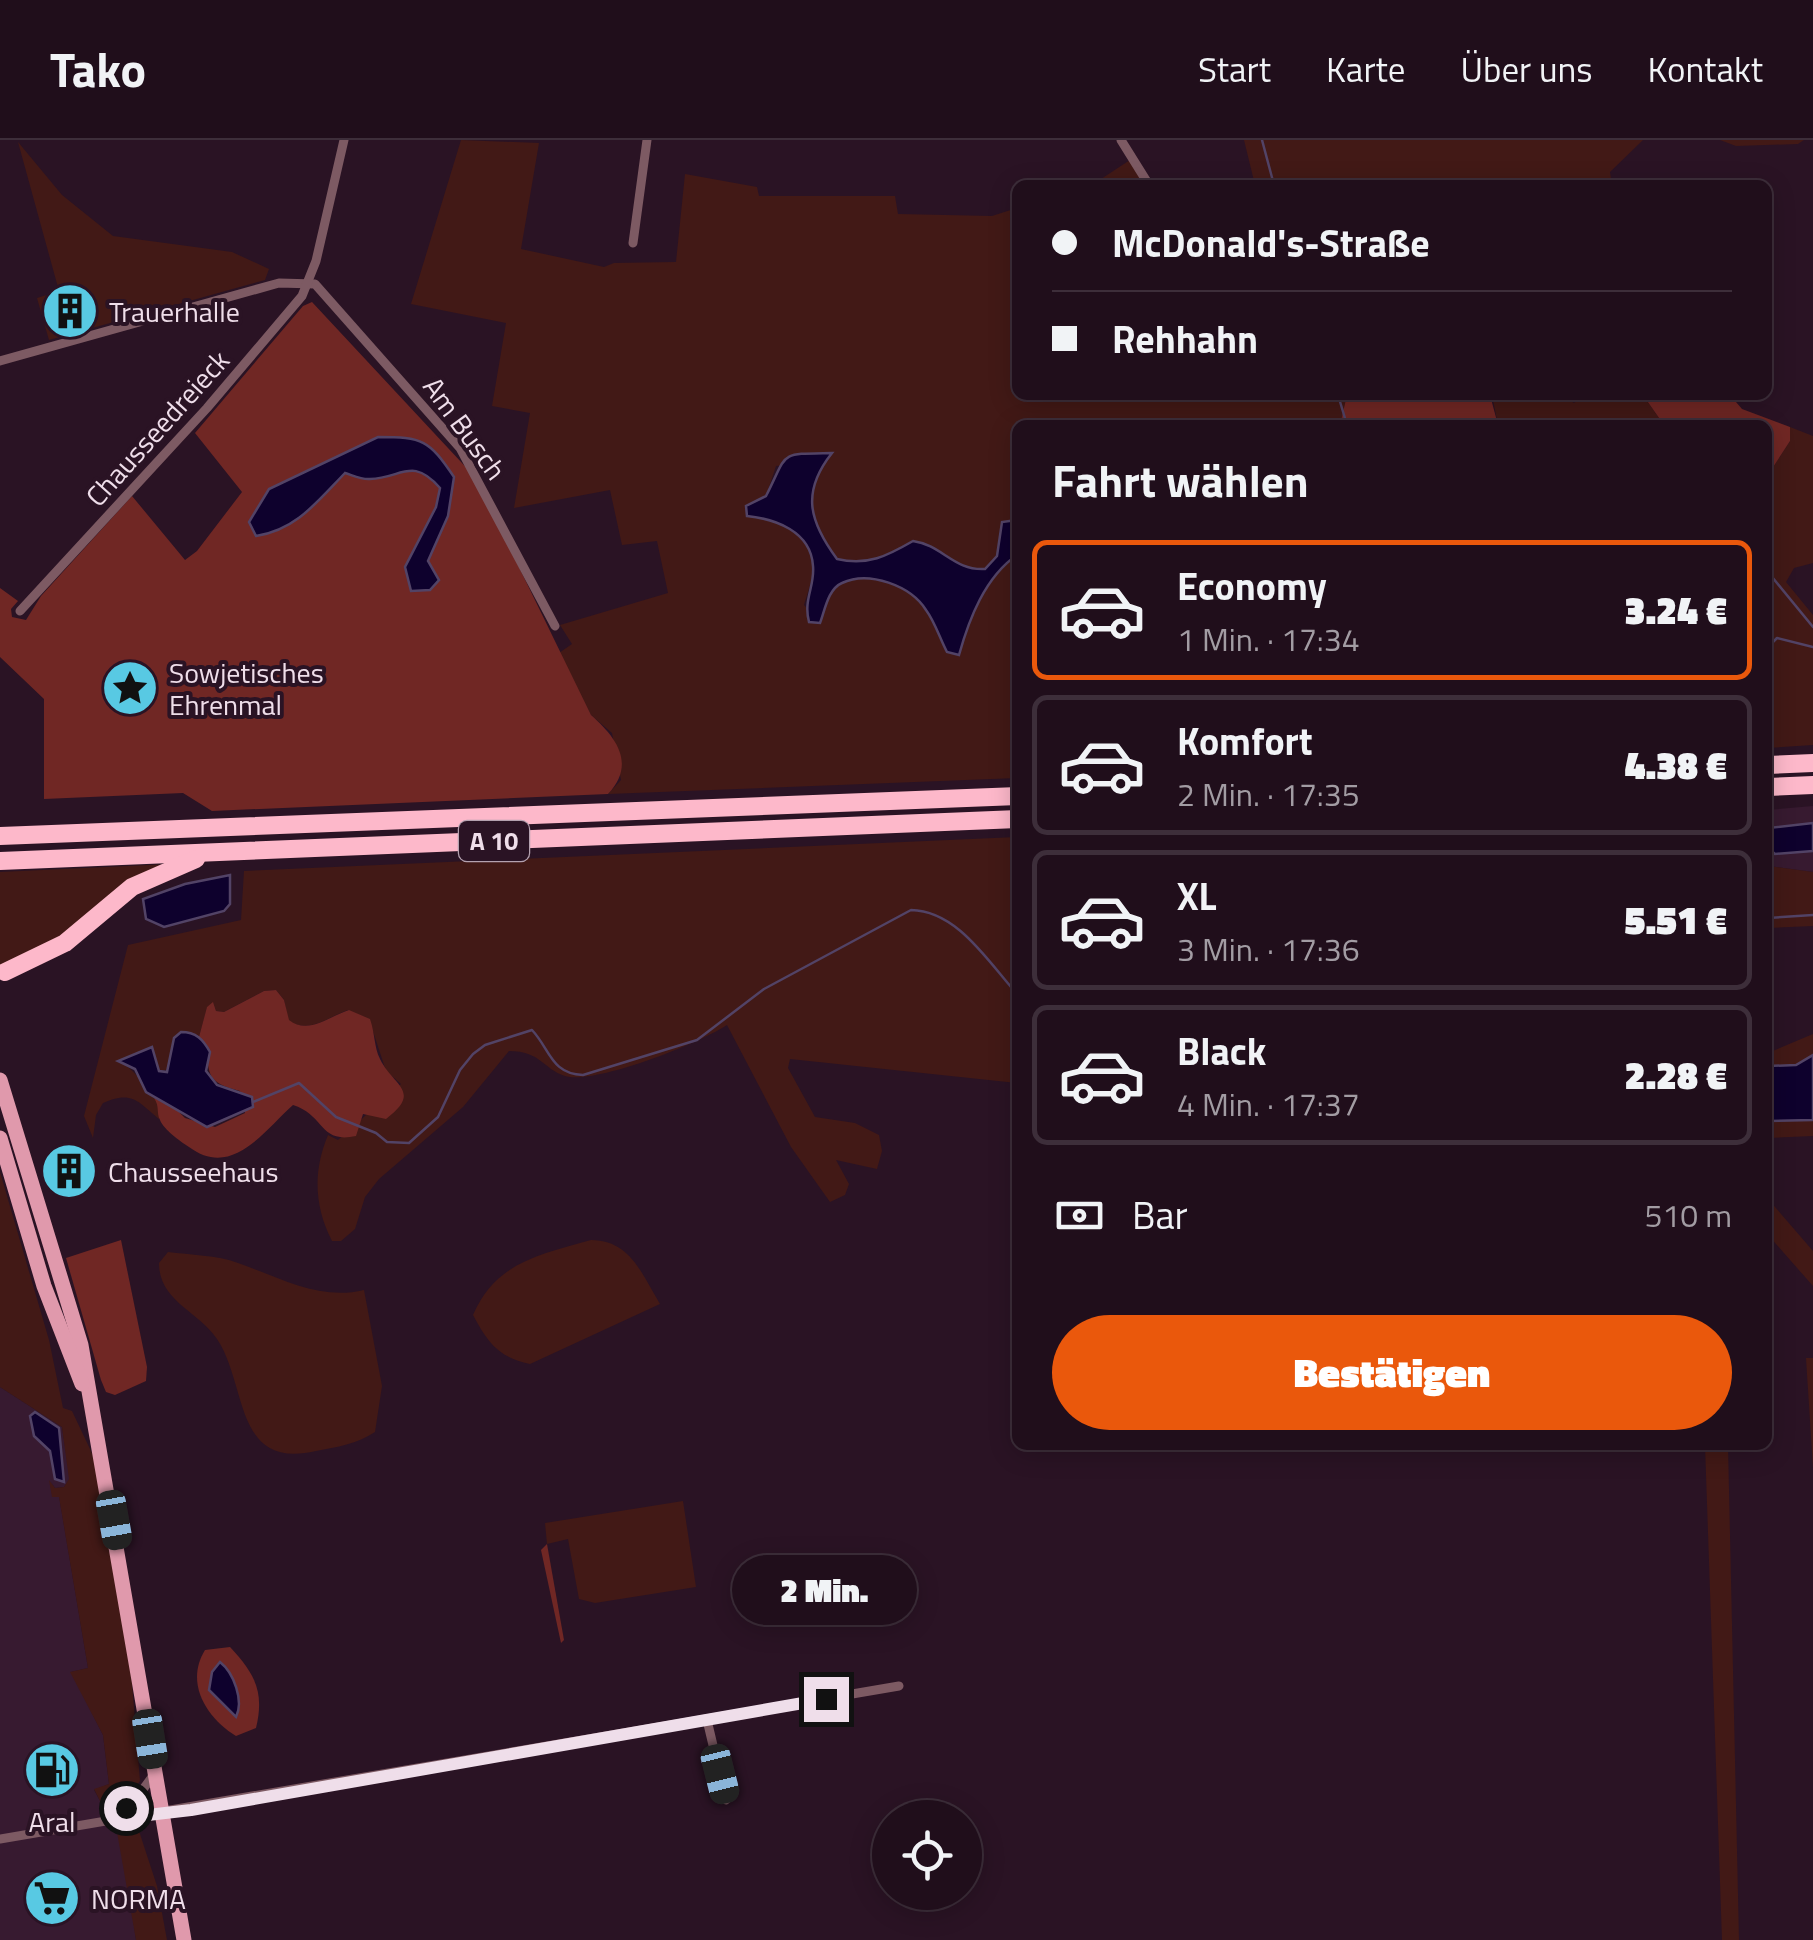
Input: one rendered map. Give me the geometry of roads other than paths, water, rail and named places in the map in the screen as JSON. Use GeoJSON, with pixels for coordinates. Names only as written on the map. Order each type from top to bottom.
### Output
{"type":"FeatureCollection","features":[{"type":"Feature","properties":{"kind":"highway"},"geometry":{"type":"LineString","coordinates":[[1772,765],[1813,763]]}},
{"type":"Feature","properties":{"kind":"highway"},"geometry":{"type":"LineString","coordinates":[[1772,787],[1813,786]]}},
{"type":"Feature","properties":{"kind":"highway","name":"A 10"},"geometry":{"type":"LineString","coordinates":[[0,836],[1012,796]]}},
{"type":"Feature","properties":{"kind":"highway","name":"A 10"},"geometry":{"type":"LineString","coordinates":[[0,861],[1012,819]]}},
{"type":"Feature","properties":{"kind":"highway"},"geometry":{"type":"LineString","coordinates":[[2,974],[66,942],[132,887],[210,853]]}},
{"type":"Feature","properties":{"kind":"main road"},"geometry":{"type":"LineString","coordinates":[[0,1080],[81,1345],[184,1940]]}},
{"type":"Feature","properties":{"kind":"main road"},"geometry":{"type":"LineString","coordinates":[[0,1138],[66,1352],[90,1401]]}},
{"type":"Feature","properties":{"kind":"street"},"geometry":{"type":"LineString","coordinates":[[308,283],[344,140]]}},
{"type":"Feature","properties":{"kind":"street"},"geometry":{"type":"LineString","coordinates":[[633,243],[647,140]]}},
{"type":"Feature","properties":{"kind":"street"},"geometry":{"type":"LineString","coordinates":[[1121,140],[1146,180]]}},
{"type":"Feature","properties":{"kind":"street","name":"Chausseedreieck"},"geometry":{"type":"LineString","coordinates":[[0,361],[279,284],[308,283]]}},
{"type":"Feature","properties":{"kind":"street","name":"Chausseedreieck"},"geometry":{"type":"LineString","coordinates":[[20,611],[244,366],[308,283]]}},
{"type":"Feature","properties":{"kind":"street","name":"Am Busch"},"geometry":{"type":"LineString","coordinates":[[308,283],[322,290],[460,448],[555,626]]}},
{"type":"Feature","properties":{"kind":"street"},"geometry":{"type":"LineString","coordinates":[[0,1839],[899,1686]]}},
{"type":"Feature","properties":{"kind":"street"},"geometry":{"type":"LineString","coordinates":[[707,1720],[726,1800]]}},
{"type":"Feature","properties":{"kind":"street"},"geometry":{"type":"LineString","coordinates":[[122,1818],[155,1772]]}},
{"type":"Feature","properties":{"kind":"waterway"},"geometry":{"type":"LineString","coordinates":[[1262,140],[1273,180]]}},
{"type":"Feature","properties":{"kind":"waterway"},"geometry":{"type":"LineString","coordinates":[[1340,400],[1346,420]]}},
{"type":"Feature","properties":{"kind":"waterway"},"geometry":{"type":"LineString","coordinates":[[1772,577],[1813,627]]}},
{"type":"Feature","properties":{"kind":"waterway"},"geometry":{"type":"LineString","coordinates":[[1772,643],[1777,638],[1813,647]]}},
{"type":"Feature","properties":{"kind":"waterway"},"geometry":{"type":"LineString","coordinates":[[253,1102],[299,1083],[336,1117],[376,1133],[387,1142],[409,1143],[438,1117],[460,1070],[485,1045],[532,1030],[558,1065],[572,1074],[583,1075],[697,1040],[764,989],[911,910],[943,919],[958,929],[1012,988]]}},
{"type":"Feature","properties":{"kind":"waterway"},"geometry":{"type":"LineString","coordinates":[[1772,918],[1813,915]]}},
{"type":"Feature","properties":{"kind":"place","name":"Trauerhalle"},"geometry":{"type":"Point","coordinates":[70,311]}},
{"type":"Feature","properties":{"kind":"place","name":"Sowjetisches Ehrenmal"},"geometry":{"type":"Point","coordinates":[130,688]}},
{"type":"Feature","properties":{"kind":"place","name":"Chausseehaus"},"geometry":{"type":"Point","coordinates":[69,1171]}},
{"type":"Feature","properties":{"kind":"place","name":"Aral"},"geometry":{"type":"Point","coordinates":[52,1770]}},
{"type":"Feature","properties":{"kind":"place","name":"NORMA"},"geometry":{"type":"Point","coordinates":[52,1898]}}]}
